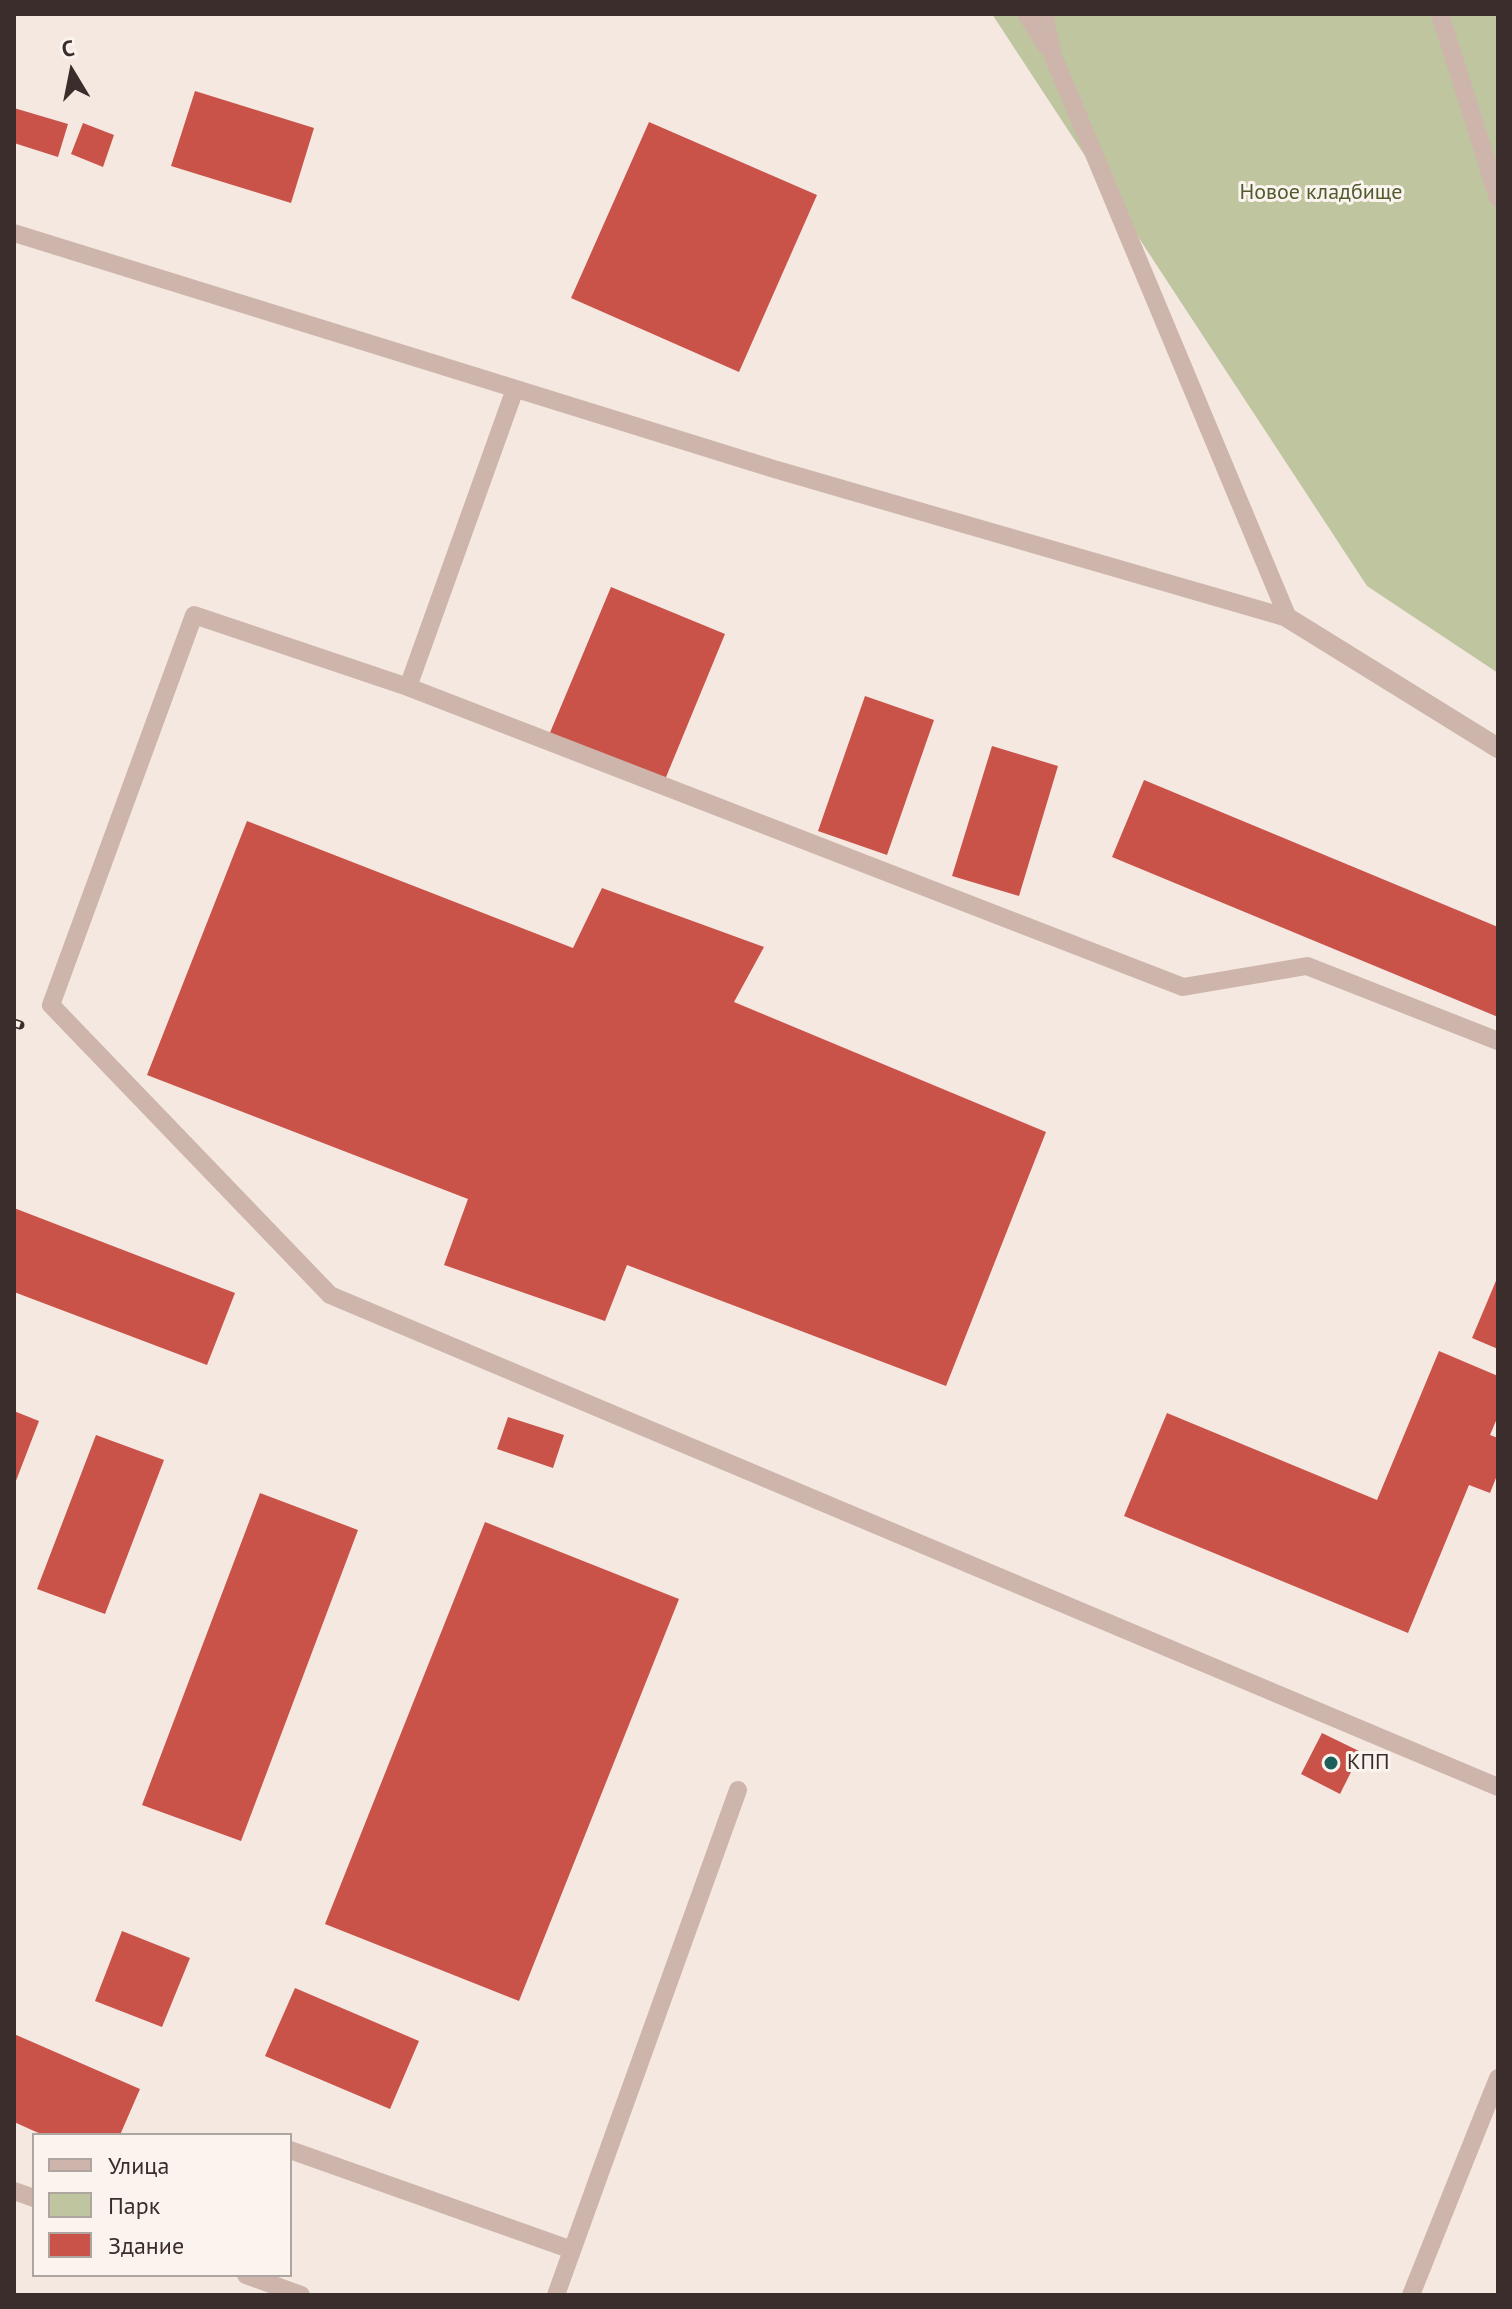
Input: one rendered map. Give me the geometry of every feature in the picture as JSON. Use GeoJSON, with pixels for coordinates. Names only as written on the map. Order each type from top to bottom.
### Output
{"type":"FeatureCollection","features":[{"type":"Feature","properties":{"kind":"street"},"geometry":{"type":"LineString","coordinates":[[1288,618],[1498,748]]}},
{"type":"Feature","properties":{"kind":"lane"},"geometry":{"type":"LineString","coordinates":[[1026,14],[1053,56],[1288,618]]}},
{"type":"Feature","properties":{"kind":"lane"},"geometry":{"type":"LineString","coordinates":[[1044,14],[1053,56]]}},
{"type":"Feature","properties":{"kind":"lane"},"geometry":{"type":"LineString","coordinates":[[1440,14],[1498,198]]}},
{"type":"Feature","properties":{"kind":"lane"},"geometry":{"type":"LineString","coordinates":[[14,233],[774,469],[1288,618]]}},
{"type":"Feature","properties":{"kind":"lane"},"geometry":{"type":"LineString","coordinates":[[408,687],[515,389]]}},
{"type":"Feature","properties":{"kind":"lane"},"geometry":{"type":"LineString","coordinates":[[1498,1041],[1307,966],[1183,987],[408,687],[194,615],[51,1005],[330,1295],[1498,1787]]}},
{"type":"Feature","properties":{"kind":"lane"},"geometry":{"type":"LineString","coordinates":[[556,2295],[738,1790]]}},
{"type":"Feature","properties":{"kind":"lane"},"geometry":{"type":"LineString","coordinates":[[1411,2295],[1498,2078]]}},
{"type":"Feature","properties":{"kind":"lane"},"geometry":{"type":"LineString","coordinates":[[292,2151],[572,2250]]}},
{"type":"Feature","properties":{"kind":"lane"},"geometry":{"type":"LineString","coordinates":[[252,2277],[301,2295]]}},
{"type":"Feature","properties":{"kind":"green space","name":"Новое кладбище"},"geometry":{"type":"Polygon","coordinates":[[[992,14],[1498,14],[1498,673],[1367,586],[992,14]]]}},
{"type":"Feature","properties":{"kind":"building"},"geometry":{"type":"Polygon","coordinates":[[[195,91],[314,128],[291,203],[171,166],[195,91]]]}},
{"type":"Feature","properties":{"kind":"building"},"geometry":{"type":"Polygon","coordinates":[[[14,108],[68,124],[58,157],[14,143],[14,108]]]}},
{"type":"Feature","properties":{"kind":"building"},"geometry":{"type":"Polygon","coordinates":[[[649,122],[817,195],[739,372],[571,298],[649,122]]]}},
{"type":"Feature","properties":{"kind":"building"},"geometry":{"type":"Polygon","coordinates":[[[83,123],[114,135],[103,167],[71,154],[83,123]]]}},
{"type":"Feature","properties":{"kind":"building"},"geometry":{"type":"Polygon","coordinates":[[[611,587],[725,634],[664,782],[549,735],[611,587]]]}},
{"type":"Feature","properties":{"kind":"building"},"geometry":{"type":"Polygon","coordinates":[[[865,696],[934,720],[887,855],[818,831],[865,696]]]}},
{"type":"Feature","properties":{"kind":"building"},"geometry":{"type":"Polygon","coordinates":[[[992,746],[1058,766],[1019,896],[952,876],[992,746]]]}},
{"type":"Feature","properties":{"kind":"building"},"geometry":{"type":"Polygon","coordinates":[[[1144,780],[1498,927],[1498,1017],[1112,857],[1144,780]]]}},
{"type":"Feature","properties":{"kind":"building"},"geometry":{"type":"Polygon","coordinates":[[[247,821],[573,948],[602,888],[764,947],[734,1002],[1046,1132],[946,1386],[627,1265],[605,1321],[444,1265],[468,1199],[147,1075],[247,821]]]}},
{"type":"Feature","properties":{"kind":"building"},"geometry":{"type":"Polygon","coordinates":[[[14,1208],[235,1293],[207,1365],[14,1292],[14,1208]]]}},
{"type":"Feature","properties":{"kind":"building"},"geometry":{"type":"Polygon","coordinates":[[[1498,1276],[1498,1349],[1472,1338],[1498,1276]]]}},
{"type":"Feature","properties":{"kind":"building"},"geometry":{"type":"Polygon","coordinates":[[[1439,1351],[1498,1376],[1498,1416],[1490,1435],[1498,1438],[1498,1473],[1490,1493],[1469,1485],[1408,1633],[1124,1516],[1167,1413],[1377,1500],[1439,1351]]]}},
{"type":"Feature","properties":{"kind":"building"},"geometry":{"type":"Polygon","coordinates":[[[14,1411],[39,1421],[14,1486],[14,1411]]]}},
{"type":"Feature","properties":{"kind":"building"},"geometry":{"type":"Polygon","coordinates":[[[508,1417],[564,1435],[553,1468],[497,1449],[508,1417]]]}},
{"type":"Feature","properties":{"kind":"building"},"geometry":{"type":"Polygon","coordinates":[[[96,1435],[164,1460],[105,1614],[37,1589],[96,1435]]]}},
{"type":"Feature","properties":{"kind":"building"},"geometry":{"type":"Polygon","coordinates":[[[260,1493],[358,1530],[241,1841],[142,1805],[260,1493]]]}},
{"type":"Feature","properties":{"kind":"building"},"geometry":{"type":"Polygon","coordinates":[[[485,1522],[679,1599],[519,2001],[325,1924],[485,1522]]]}},
{"type":"Feature","properties":{"kind":"building","name":"КПП"},"geometry":{"type":"Polygon","coordinates":[[[1322,1733],[1361,1752],[1340,1794],[1301,1774],[1322,1733]]]}},
{"type":"Feature","properties":{"kind":"building"},"geometry":{"type":"Polygon","coordinates":[[[122,1931],[190,1958],[162,2027],[95,2001],[122,1931]]]}},
{"type":"Feature","properties":{"kind":"building"},"geometry":{"type":"Polygon","coordinates":[[[295,1988],[419,2041],[390,2109],[265,2056],[295,1988]]]}},
{"type":"Feature","properties":{"kind":"building"},"geometry":{"type":"Polygon","coordinates":[[[14,2034],[140,2089],[121,2133],[39,2133],[14,2122],[14,2034]]]}},
{"type":"Feature","properties":{"kind":"railway"},"geometry":{"type":"LineString","coordinates":[[14,1023],[20,1025]]}},
{"type":"Feature","properties":{"kind":"place","name":"КПП"},"geometry":{"type":"Point","coordinates":[1331,1763]}}]}
